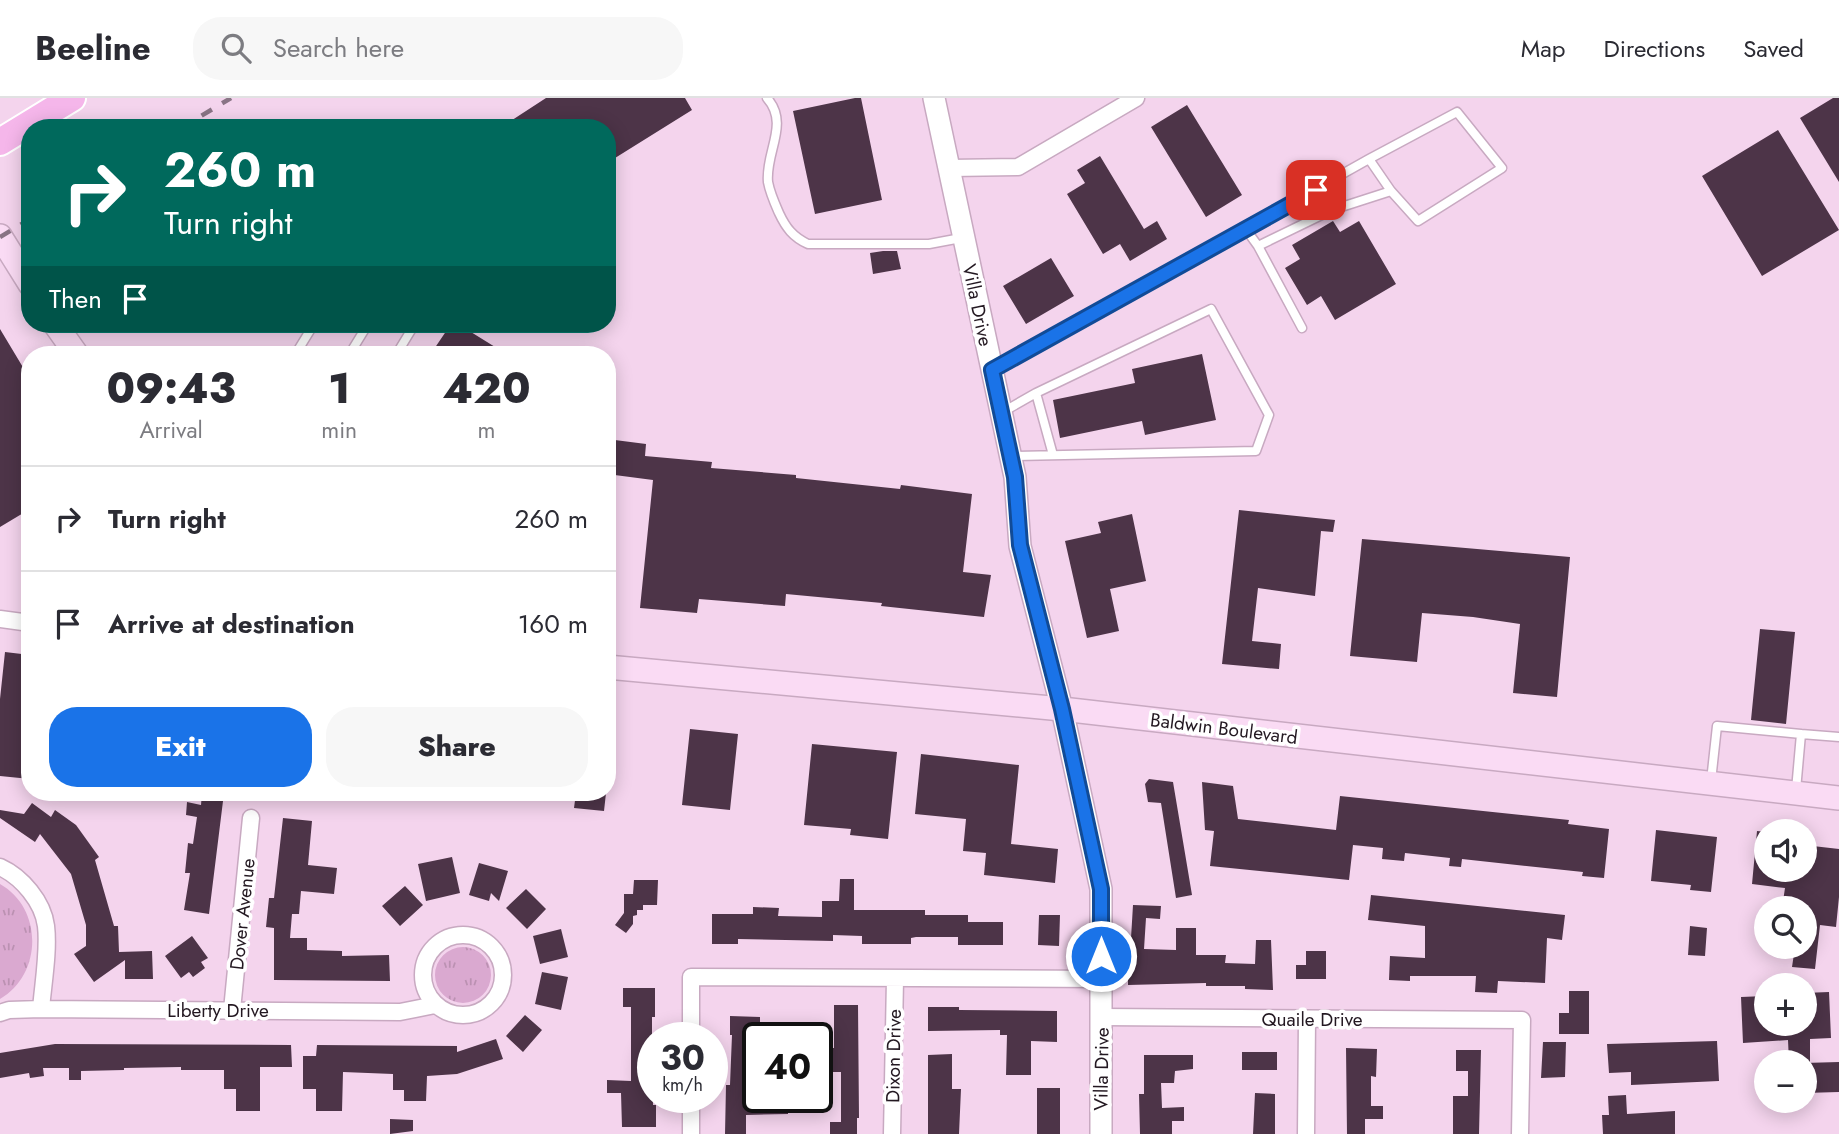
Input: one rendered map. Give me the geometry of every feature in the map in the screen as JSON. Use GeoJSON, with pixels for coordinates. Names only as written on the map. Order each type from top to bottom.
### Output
{"type":"FeatureCollection","features":[{"type":"Feature","properties":{"kind":"main road"},"geometry":{"type":"LineString","coordinates":[[38,119],[72,98]]}},
{"type":"Feature","properties":{"kind":"main road"},"geometry":{"type":"LineString","coordinates":[[0,142],[21,129]]}},
{"type":"Feature","properties":{"kind":"main road"},"geometry":{"type":"LineString","coordinates":[[0,236],[21,270]]}},
{"type":"Feature","properties":{"kind":"main road","name":"Baldwin Boulevard"},"geometry":{"type":"LineString","coordinates":[[616,668],[1062,709],[1839,798]]}},
{"type":"Feature","properties":{"kind":"street","name":"Villa Drive"},"geometry":{"type":"LineString","coordinates":[[934,98],[1015,477],[1020,545],[1062,709],[1101,889],[1101,1134]]}},
{"type":"Feature","properties":{"kind":"street"},"geometry":{"type":"LineString","coordinates":[[950,168],[1018,167],[1136,98]]}},
{"type":"Feature","properties":{"kind":"street"},"geometry":{"type":"LineString","coordinates":[[0,619],[21,622]]}},
{"type":"Feature","properties":{"kind":"street","name":"Dover Avenue"},"geometry":{"type":"LineString","coordinates":[[232,1010],[251,818]]}},
{"type":"Feature","properties":{"kind":"street"},"geometry":{"type":"LineString","coordinates":[[0,867],[21,881],[32,894],[46,925],[41,1009]]}},
{"type":"Feature","properties":{"kind":"street"},"geometry":{"type":"LineString","coordinates":[[468,935],[484,941],[497,952],[503,968],[503,984],[495,1000],[483,1011],[466,1016],[450,1013],[435,1005],[426,991],[423,974],[426,958],[437,945],[452,936],[468,935]]}},
{"type":"Feature","properties":{"kind":"street"},"geometry":{"type":"LineString","coordinates":[[691,1022],[691,976],[1101,979]]}},
{"type":"Feature","properties":{"kind":"street","name":"Dixon Drive"},"geometry":{"type":"LineString","coordinates":[[891,1134],[895,979]]}},
{"type":"Feature","properties":{"kind":"street","name":"Liberty Drive"},"geometry":{"type":"LineString","coordinates":[[0,1013],[9,1010],[41,1009],[400,1012],[435,1005]]}},
{"type":"Feature","properties":{"kind":"street","name":"Quaile Drive"},"geometry":{"type":"LineString","coordinates":[[1102,1017],[1522,1020],[1520,1134]]}},
{"type":"Feature","properties":{"kind":"street"},"geometry":{"type":"LineString","coordinates":[[1306,1134],[1307,1019]]}},
{"type":"Feature","properties":{"kind":"street"},"geometry":{"type":"LineString","coordinates":[[691,1113],[691,1134]]}},
{"type":"Feature","properties":{"kind":"lane"},"geometry":{"type":"LineString","coordinates":[[766,98],[775,109],[778,127],[768,181],[785,226],[796,238],[808,244],[929,244],[964,238]]}},
{"type":"Feature","properties":{"kind":"lane"},"geometry":{"type":"LineString","coordinates":[[992,370],[1369,159],[1457,113],[1502,168],[1418,221],[1391,191],[1369,159]]}},
{"type":"Feature","properties":{"kind":"lane"},"geometry":{"type":"LineString","coordinates":[[1316,190],[1332,210]]}},
{"type":"Feature","properties":{"kind":"lane"},"geometry":{"type":"LineString","coordinates":[[1258,246],[1332,210],[1391,191]]}},
{"type":"Feature","properties":{"kind":"lane"},"geometry":{"type":"LineString","coordinates":[[1245,228],[1258,246],[1301,328]]}},
{"type":"Feature","properties":{"kind":"lane"},"geometry":{"type":"LineString","coordinates":[[1001,413],[1036,393],[1210,309],[1269,415],[1256,451],[1010,456]]}},
{"type":"Feature","properties":{"kind":"lane"},"geometry":{"type":"LineString","coordinates":[[1036,393],[1053,454]]}},
{"type":"Feature","properties":{"kind":"lane"},"geometry":{"type":"LineString","coordinates":[[1711,783],[1717,726],[1839,737]]}},
{"type":"Feature","properties":{"kind":"lane"},"geometry":{"type":"LineString","coordinates":[[1796,793],[1801,734]]}},
{"type":"Feature","properties":{"kind":"green space"},"geometry":{"type":"Polygon","coordinates":[[[0,884],[14,895],[24,909],[32,942],[30,959],[24,974],[14,988],[0,999],[0,884]]]}},
{"type":"Feature","properties":{"kind":"green space"},"geometry":{"type":"Polygon","coordinates":[[[463,947],[474,949],[483,955],[489,964],[489,986],[483,995],[474,1001],[463,1003],[452,1001],[443,995],[437,986],[435,975],[437,964],[443,955],[452,949],[463,947]]]}},
{"type":"Feature","properties":{"kind":"building"},"geometry":{"type":"Polygon","coordinates":[[[546,98],[685,98],[692,110],[616,157],[616,119],[514,119],[546,98]]]}},
{"type":"Feature","properties":{"kind":"building"},"geometry":{"type":"Polygon","coordinates":[[[861,98],[882,200],[815,214],[793,111],[861,98]]]}},
{"type":"Feature","properties":{"kind":"building"},"geometry":{"type":"Polygon","coordinates":[[[1833,98],[1839,98],[1839,182],[1800,118],[1833,98]]]}},
{"type":"Feature","properties":{"kind":"building"},"geometry":{"type":"Polygon","coordinates":[[[1187,105],[1242,195],[1206,217],[1151,127],[1187,105]]]}},
{"type":"Feature","properties":{"kind":"building"},"geometry":{"type":"Polygon","coordinates":[[[1778,130],[1839,230],[1762,276],[1702,176],[1778,130]]]}},
{"type":"Feature","properties":{"kind":"building"},"geometry":{"type":"Polygon","coordinates":[[[1100,156],[1144,229],[1157,221],[1167,239],[1130,261],[1120,244],[1103,254],[1067,194],[1085,183],[1077,170],[1100,156]]]}},
{"type":"Feature","properties":{"kind":"building"},"geometry":{"type":"Polygon","coordinates":[[[1333,221],[1340,232],[1359,221],[1396,284],[1335,320],[1321,296],[1307,305],[1285,268],[1300,259],[1292,245],[1333,221]]]}},
{"type":"Feature","properties":{"kind":"building"},"geometry":{"type":"Polygon","coordinates":[[[897,251],[901,269],[873,274],[870,253],[897,251]]]}},
{"type":"Feature","properties":{"kind":"building"},"geometry":{"type":"Polygon","coordinates":[[[1051,258],[1074,296],[1026,324],[1003,286],[1051,258]]]}},
{"type":"Feature","properties":{"kind":"building"},"geometry":{"type":"Polygon","coordinates":[[[0,329],[21,364],[21,514],[0,527],[0,329]]]}},
{"type":"Feature","properties":{"kind":"building"},"geometry":{"type":"Polygon","coordinates":[[[445,333],[473,333],[493,346],[436,346],[445,333]]]}},
{"type":"Feature","properties":{"kind":"building"},"geometry":{"type":"Polygon","coordinates":[[[1202,354],[1216,420],[1145,435],[1142,421],[1060,438],[1053,400],[1135,383],[1132,369],[1202,354]]]}},
{"type":"Feature","properties":{"kind":"building"},"geometry":{"type":"Polygon","coordinates":[[[616,440],[646,444],[645,456],[712,462],[711,468],[796,475],[796,478],[900,489],[901,485],[972,494],[963,572],[991,575],[984,617],[881,606],[882,603],[786,594],[785,606],[699,599],[697,613],[640,608],[653,480],[616,475],[616,440]]]}},
{"type":"Feature","properties":{"kind":"building"},"geometry":{"type":"Polygon","coordinates":[[[1239,510],[1335,520],[1333,532],[1321,531],[1315,596],[1258,588],[1252,641],[1281,644],[1279,669],[1222,664],[1239,510]]]}},
{"type":"Feature","properties":{"kind":"building"},"geometry":{"type":"Polygon","coordinates":[[[1132,514],[1146,581],[1110,589],[1119,631],[1087,638],[1065,541],[1101,533],[1098,522],[1132,514]]]}},
{"type":"Feature","properties":{"kind":"building"},"geometry":{"type":"Polygon","coordinates":[[[1362,539],[1570,557],[1557,697],[1513,693],[1520,624],[1422,613],[1417,662],[1350,656],[1362,539]]]}},
{"type":"Feature","properties":{"kind":"building"},"geometry":{"type":"Polygon","coordinates":[[[1760,629],[1795,632],[1786,724],[1751,720],[1760,629]]]}},
{"type":"Feature","properties":{"kind":"building"},"geometry":{"type":"Polygon","coordinates":[[[5,652],[21,654],[21,778],[0,776],[0,699],[5,652]]]}},
{"type":"Feature","properties":{"kind":"building"},"geometry":{"type":"Polygon","coordinates":[[[690,729],[738,734],[730,810],[682,805],[690,729]]]}},
{"type":"Feature","properties":{"kind":"building"},"geometry":{"type":"Polygon","coordinates":[[[812,744],[897,752],[888,839],[850,835],[851,829],[804,825],[812,744]]]}},
{"type":"Feature","properties":{"kind":"building"},"geometry":{"type":"Polygon","coordinates":[[[921,754],[1019,765],[1011,844],[1058,849],[1055,883],[984,875],[986,853],[963,851],[966,819],[915,814],[921,754]]]}},
{"type":"Feature","properties":{"kind":"building"},"geometry":{"type":"Polygon","coordinates":[[[1149,779],[1173,782],[1192,895],[1176,898],[1161,803],[1148,802],[1145,784],[1149,779]]]}},
{"type":"Feature","properties":{"kind":"building"},"geometry":{"type":"Polygon","coordinates":[[[1202,782],[1233,786],[1238,819],[1336,830],[1340,796],[1569,820],[1568,824],[1609,829],[1604,878],[1582,876],[1583,872],[1462,859],[1461,867],[1449,866],[1450,858],[1405,853],[1404,861],[1382,859],[1383,848],[1353,845],[1349,880],[1210,866],[1214,831],[1205,830],[1202,782]]]}},
{"type":"Feature","properties":{"kind":"building"},"geometry":{"type":"Polygon","coordinates":[[[201,801],[223,801],[209,914],[184,910],[190,873],[185,873],[188,843],[193,844],[197,817],[186,815],[187,802],[201,805],[201,801]]]}},
{"type":"Feature","properties":{"kind":"building"},"geometry":{"type":"Polygon","coordinates":[[[575,801],[605,801],[604,811],[574,808],[575,801]]]}},
{"type":"Feature","properties":{"kind":"building"},"geometry":{"type":"Polygon","coordinates":[[[32,803],[51,817],[55,810],[76,825],[99,857],[95,860],[114,926],[118,926],[119,952],[152,951],[153,979],[125,979],[125,960],[94,982],[74,954],[86,946],[86,925],[71,874],[40,834],[35,842],[0,818],[0,810],[24,814],[32,803]]]}},
{"type":"Feature","properties":{"kind":"building"},"geometry":{"type":"Polygon","coordinates":[[[283,818],[312,821],[308,865],[337,868],[334,894],[301,891],[299,914],[292,914],[290,938],[307,938],[307,950],[342,951],[342,956],[389,955],[390,981],[274,980],[274,928],[266,927],[269,898],[274,898],[283,818]]]}},
{"type":"Feature","properties":{"kind":"building"},"geometry":{"type":"Polygon","coordinates":[[[1656,830],[1717,837],[1711,892],[1690,890],[1691,885],[1651,881],[1656,830]]]}},
{"type":"Feature","properties":{"kind":"building"},"geometry":{"type":"Polygon","coordinates":[[[1817,846],[1839,849],[1836,927],[1820,925],[1817,951],[1817,896],[1784,896],[1785,888],[1752,884],[1754,863],[1754,882],[1817,882],[1817,846]]]}},
{"type":"Feature","properties":{"kind":"building"},"geometry":{"type":"Polygon","coordinates":[[[452,857],[460,893],[426,901],[418,864],[452,857]]]}},
{"type":"Feature","properties":{"kind":"building"},"geometry":{"type":"Polygon","coordinates":[[[479,863],[508,871],[499,901],[491,893],[489,901],[469,895],[479,863]]]}},
{"type":"Feature","properties":{"kind":"building"},"geometry":{"type":"Polygon","coordinates":[[[840,879],[854,879],[854,910],[925,910],[925,915],[968,915],[968,922],[1003,922],[1003,945],[958,945],[958,937],[916,937],[911,938],[911,944],[862,944],[862,936],[833,935],[833,941],[738,939],[738,944],[712,944],[712,914],[753,914],[753,907],[779,908],[778,916],[822,917],[822,901],[839,901],[840,879]]]}},
{"type":"Feature","properties":{"kind":"building"},"geometry":{"type":"Polygon","coordinates":[[[634,880],[658,880],[657,905],[643,905],[643,910],[637,910],[637,915],[633,916],[633,924],[626,933],[615,925],[624,913],[624,894],[633,894],[634,880]]]}},
{"type":"Feature","properties":{"kind":"building"},"geometry":{"type":"Polygon","coordinates":[[[405,886],[423,905],[400,926],[382,906],[405,886]]]}},
{"type":"Feature","properties":{"kind":"building"},"geometry":{"type":"Polygon","coordinates":[[[526,889],[546,909],[527,929],[506,908],[526,889]]]}},
{"type":"Feature","properties":{"kind":"building"},"geometry":{"type":"Polygon","coordinates":[[[1371,895],[1565,915],[1562,940],[1547,938],[1545,983],[1498,981],[1497,993],[1475,992],[1476,976],[1410,976],[1410,981],[1389,980],[1390,956],[1425,958],[1425,926],[1368,920],[1371,895]]]}},
{"type":"Feature","properties":{"kind":"building"},"geometry":{"type":"Polygon","coordinates":[[[1133,905],[1161,906],[1160,919],[1146,918],[1144,949],[1176,950],[1176,928],[1196,928],[1196,955],[1226,955],[1225,963],[1255,964],[1256,940],[1271,940],[1273,990],[1245,989],[1245,986],[1206,986],[1206,983],[1128,985],[1133,905]]]}},
{"type":"Feature","properties":{"kind":"building"},"geometry":{"type":"Polygon","coordinates":[[[1039,915],[1060,915],[1059,946],[1038,945],[1039,915]]]}},
{"type":"Feature","properties":{"kind":"building"},"geometry":{"type":"Polygon","coordinates":[[[1690,926],[1707,928],[1705,956],[1688,955],[1690,926]]]}},
{"type":"Feature","properties":{"kind":"building"},"geometry":{"type":"Polygon","coordinates":[[[561,929],[568,957],[540,964],[533,936],[561,929]]]}},
{"type":"Feature","properties":{"kind":"building"},"geometry":{"type":"Polygon","coordinates":[[[192,936],[208,958],[201,962],[205,968],[193,977],[189,972],[181,978],[165,956],[192,936]]]}},
{"type":"Feature","properties":{"kind":"building"},"geometry":{"type":"Polygon","coordinates":[[[1306,951],[1326,951],[1326,979],[1296,979],[1296,965],[1306,965],[1306,951]]]}},
{"type":"Feature","properties":{"kind":"building"},"geometry":{"type":"Polygon","coordinates":[[[1793,959],[1816,959],[1815,969],[1792,967],[1793,959]]]}},
{"type":"Feature","properties":{"kind":"building"},"geometry":{"type":"Polygon","coordinates":[[[542,972],[568,977],[561,1010],[535,1004],[542,972]]]}},
{"type":"Feature","properties":{"kind":"building"},"geometry":{"type":"Polygon","coordinates":[[[623,988],[655,988],[655,1017],[652,1017],[652,1022],[637,1022],[637,1113],[656,1113],[656,1127],[622,1127],[621,1093],[607,1093],[607,1080],[631,1081],[631,1007],[623,1007],[623,988]]]}},
{"type":"Feature","properties":{"kind":"building"},"geometry":{"type":"Polygon","coordinates":[[[1569,991],[1589,991],[1589,1034],[1559,1034],[1559,1013],[1569,1013],[1569,991]]]}},
{"type":"Feature","properties":{"kind":"building"},"geometry":{"type":"Polygon","coordinates":[[[1817,992],[1829,992],[1831,1038],[1810,1039],[1810,1050],[1788,1050],[1788,1040],[1743,1043],[1741,997],[1754,996],[1754,1036],[1817,1036],[1817,992]]]}},
{"type":"Feature","properties":{"kind":"building"},"geometry":{"type":"Polygon","coordinates":[[[834,1005],[858,1005],[857,1134],[830,1134],[830,1122],[841,1122],[841,1072],[833,1072],[834,1005]]]}},
{"type":"Feature","properties":{"kind":"building"},"geometry":{"type":"Polygon","coordinates":[[[928,1007],[1057,1011],[1057,1042],[1031,1041],[1031,1075],[1006,1075],[1007,1035],[1000,1035],[1000,1030],[928,1031],[928,1007]]]}},
{"type":"Feature","properties":{"kind":"building"},"geometry":{"type":"Polygon","coordinates":[[[525,1015],[542,1030],[523,1052],[506,1036],[525,1015]]]}},
{"type":"Feature","properties":{"kind":"building"},"geometry":{"type":"Polygon","coordinates":[[[730,1016],[760,1017],[760,1022],[742,1022],[742,1113],[788,1113],[746,1115],[746,1134],[725,1134],[730,1085],[730,1016]]]}},
{"type":"Feature","properties":{"kind":"building"},"geometry":{"type":"Polygon","coordinates":[[[496,1039],[503,1059],[457,1074],[427,1076],[426,1101],[404,1101],[404,1090],[393,1090],[393,1074],[343,1072],[342,1111],[316,1111],[316,1089],[303,1089],[303,1056],[316,1056],[317,1045],[457,1046],[457,1052],[496,1039]]]}},
{"type":"Feature","properties":{"kind":"building"},"geometry":{"type":"Polygon","coordinates":[[[1717,1041],[1719,1081],[1631,1085],[1631,1072],[1609,1073],[1607,1044],[1717,1041]]]}},
{"type":"Feature","properties":{"kind":"building"},"geometry":{"type":"Polygon","coordinates":[[[1543,1042],[1566,1042],[1565,1077],[1541,1078],[1543,1042]]]}},
{"type":"Feature","properties":{"kind":"building"},"geometry":{"type":"Polygon","coordinates":[[[55,1044],[291,1045],[292,1067],[260,1067],[260,1111],[236,1111],[236,1089],[224,1089],[224,1070],[181,1070],[181,1067],[124,1068],[81,1071],[81,1080],[69,1080],[69,1068],[43,1068],[44,1076],[30,1078],[29,1073],[0,1078],[0,1053],[55,1044]]]}},
{"type":"Feature","properties":{"kind":"building"},"geometry":{"type":"Polygon","coordinates":[[[1346,1048],[1377,1049],[1376,1077],[1371,1076],[1371,1106],[1383,1106],[1383,1119],[1365,1119],[1365,1134],[1347,1134],[1346,1048]]]}},
{"type":"Feature","properties":{"kind":"building"},"geometry":{"type":"Polygon","coordinates":[[[1456,1050],[1481,1050],[1479,1134],[1453,1134],[1453,1096],[1468,1096],[1468,1071],[1456,1071],[1456,1050]]]}},
{"type":"Feature","properties":{"kind":"building"},"geometry":{"type":"Polygon","coordinates":[[[1242,1052],[1277,1052],[1277,1070],[1242,1070],[1242,1052]]]}},
{"type":"Feature","properties":{"kind":"building"},"geometry":{"type":"Polygon","coordinates":[[[952,1054],[952,1089],[961,1089],[959,1134],[928,1134],[928,1055],[952,1054]]]}},
{"type":"Feature","properties":{"kind":"building"},"geometry":{"type":"Polygon","coordinates":[[[1144,1055],[1193,1055],[1193,1069],[1175,1071],[1174,1083],[1161,1083],[1162,1108],[1184,1107],[1184,1121],[1172,1121],[1172,1134],[1140,1134],[1139,1094],[1144,1094],[1144,1055]]]}},
{"type":"Feature","properties":{"kind":"building"},"geometry":{"type":"Polygon","coordinates":[[[1839,1062],[1839,1092],[1817,1093],[1817,1063],[1839,1062]]]}},
{"type":"Feature","properties":{"kind":"building"},"geometry":{"type":"Polygon","coordinates":[[[1037,1088],[1060,1088],[1060,1134],[1037,1134],[1037,1088]]]}},
{"type":"Feature","properties":{"kind":"building"},"geometry":{"type":"Polygon","coordinates":[[[1255,1093],[1275,1094],[1275,1134],[1253,1134],[1255,1093]]]}},
{"type":"Feature","properties":{"kind":"building"},"geometry":{"type":"Polygon","coordinates":[[[1626,1095],[1627,1114],[1675,1111],[1675,1134],[1603,1134],[1602,1115],[1609,1115],[1608,1096],[1626,1095]]]}},
{"type":"Feature","properties":{"kind":"building"},"geometry":{"type":"Polygon","coordinates":[[[390,1119],[413,1120],[413,1131],[390,1134],[390,1119]]]}},
{"type":"Feature","properties":{"kind":"railway"},"geometry":{"type":"LineString","coordinates":[[196,119],[231,98]]}},
{"type":"Feature","properties":{"kind":"railway"},"geometry":{"type":"LineString","coordinates":[[0,237],[21,224]]}},
{"type":"Feature","properties":{"kind":"route"},"geometry":{"type":"LineString","coordinates":[[1101,956],[1101,889],[1062,709],[1020,545],[1015,477],[992,370],[1316,190]]}}]}
